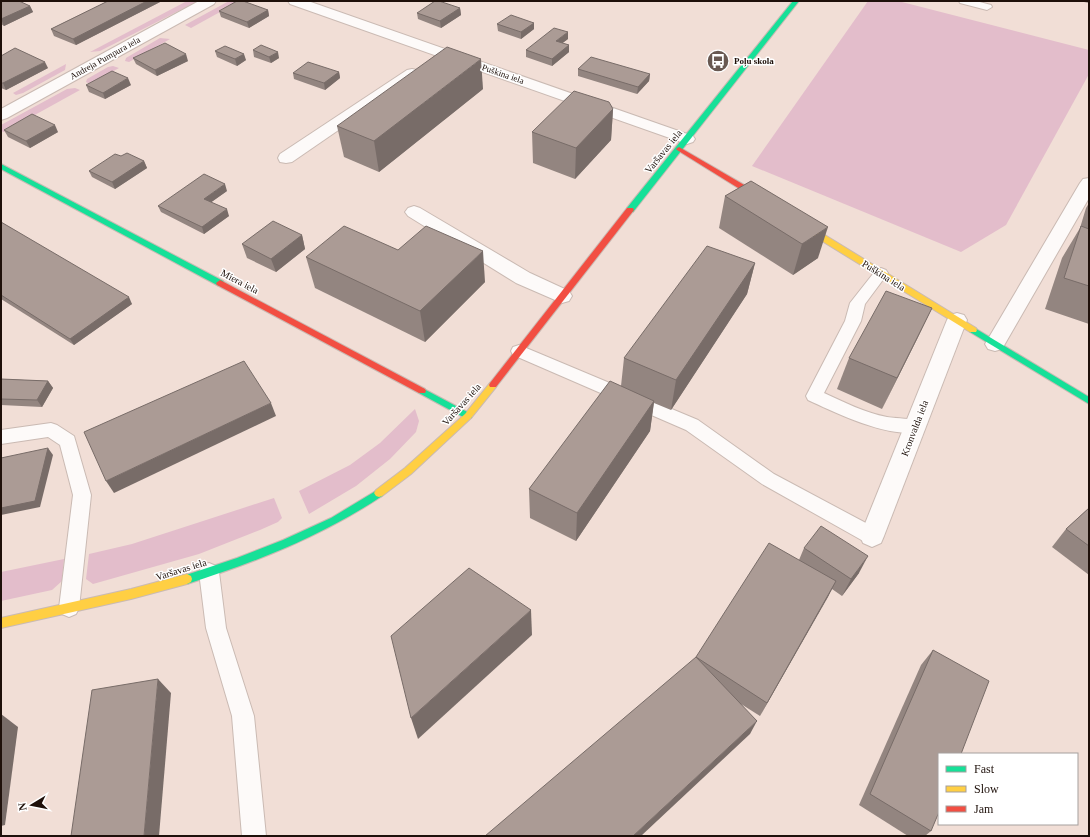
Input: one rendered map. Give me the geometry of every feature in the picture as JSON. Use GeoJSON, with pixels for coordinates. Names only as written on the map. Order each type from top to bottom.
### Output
{"type":"FeatureCollection","features":[{"type":"Feature","properties":{"kind":"street","name":"Andreja Pumpura iela"},"geometry":{"type":"LineString","coordinates":[[1,116],[209,1]]}},
{"type":"Feature","properties":{"kind":"street","name":"Puškina iela"},"geometry":{"type":"LineString","coordinates":[[295,1],[442,53],[683,144],[775,208]]}},
{"type":"Feature","properties":{"kind":"street","name":"Varšavas iela"},"geometry":{"type":"LineString","coordinates":[[1,623],[137,593],[246,561],[308,534],[369,500],[414,467],[468,416],[796,1]]}},
{"type":"Feature","properties":{"kind":"street"},"geometry":{"type":"LineString","coordinates":[[286,158],[442,53]]}},
{"type":"Feature","properties":{"kind":"street","name":"Miera iela"},"geometry":{"type":"LineString","coordinates":[[1,166],[468,416]]}},
{"type":"Feature","properties":{"kind":"street"},"geometry":{"type":"LineString","coordinates":[[995,344],[1089,183]]}},
{"type":"Feature","properties":{"kind":"street"},"geometry":{"type":"LineString","coordinates":[[414,212],[523,278],[562,296]]}},
{"type":"Feature","properties":{"kind":"street","name":"Puškina iela"},"geometry":{"type":"LineString","coordinates":[[788,216],[1089,401]]}},
{"type":"Feature","properties":{"kind":"street","name":"Kronvalda iela"},"geometry":{"type":"LineString","coordinates":[[872,536],[957,320]]}},
{"type":"Feature","properties":{"kind":"lane"},"geometry":{"type":"LineString","coordinates":[[964,1],[987,6]]}},
{"type":"Feature","properties":{"kind":"lane"},"geometry":{"type":"LineString","coordinates":[[881,274],[858,303],[853,321],[814,396],[854,414],[888,424],[915,426]]}},
{"type":"Feature","properties":{"kind":"lane"},"geometry":{"type":"LineString","coordinates":[[519,350],[692,425],[768,479],[872,536]]}},
{"type":"Feature","properties":{"kind":"lane"},"geometry":{"type":"LineString","coordinates":[[1,437],[51,430],[68,441],[82,495],[69,608]]}},
{"type":"Feature","properties":{"kind":"lane"},"geometry":{"type":"LineString","coordinates":[[209,572],[216,628],[243,716],[254,836]]}},
{"type":"Feature","properties":{"kind":"shaded area"},"geometry":{"type":"Polygon","coordinates":[[[187,1],[198,1],[100,51],[90,52],[187,1]]]}},
{"type":"Feature","properties":{"kind":"shaded area"},"geometry":{"type":"Polygon","coordinates":[[[229,1],[240,1],[191,28],[185,25],[229,1]]]}},
{"type":"Feature","properties":{"kind":"shaded area"},"geometry":{"type":"Polygon","coordinates":[[[868,1],[898,1],[1089,50],[1089,74],[1006,225],[961,252],[752,166],[868,1]]]}},
{"type":"Feature","properties":{"kind":"shaded area"},"geometry":{"type":"Polygon","coordinates":[[[160,38],[170,39],[129,62],[125,61],[126,58],[160,38]]]}},
{"type":"Feature","properties":{"kind":"shaded area"},"geometry":{"type":"Polygon","coordinates":[[[66,64],[65,70],[23,93],[16,95],[13,93],[66,64]]]}},
{"type":"Feature","properties":{"kind":"shaded area"},"geometry":{"type":"Polygon","coordinates":[[[113,66],[119,68],[90,84],[86,82],[87,79],[108,67],[113,66]]]}},
{"type":"Feature","properties":{"kind":"shaded area"},"geometry":{"type":"Polygon","coordinates":[[[75,88],[80,90],[4,132],[1,131],[1,125],[67,89],[75,88]]]}},
{"type":"Feature","properties":{"kind":"shaded area"},"geometry":{"type":"Polygon","coordinates":[[[415,409],[419,421],[416,432],[390,459],[356,486],[309,514],[299,491],[350,465],[380,443],[415,409]]]}},
{"type":"Feature","properties":{"kind":"shaded area"},"geometry":{"type":"Polygon","coordinates":[[[274,498],[282,518],[278,522],[260,530],[199,554],[93,584],[86,579],[89,554],[132,544],[274,498]]]}},
{"type":"Feature","properties":{"kind":"shaded area"},"geometry":{"type":"Polygon","coordinates":[[[64,559],[62,581],[52,590],[1,601],[1,572],[64,559]]]}},
{"type":"Feature","properties":{"kind":"building"},"geometry":{"type":"Polygon","coordinates":[[[1,1],[19,1],[30,6],[1,19],[1,1]]]}},
{"type":"Feature","properties":{"kind":"building"},"geometry":{"type":"Polygon","coordinates":[[[108,1],[147,1],[73,39],[51,29],[108,1]]]}},
{"type":"Feature","properties":{"kind":"building"},"geometry":{"type":"Polygon","coordinates":[[[237,1],[243,1],[268,10],[247,22],[219,11],[237,1]]]}},
{"type":"Feature","properties":{"kind":"building"},"geometry":{"type":"Polygon","coordinates":[[[435,1],[460,8],[440,21],[417,13],[435,1]]]}},
{"type":"Feature","properties":{"kind":"building"},"geometry":{"type":"Polygon","coordinates":[[[511,15],[534,23],[521,32],[497,24],[511,15]]]}},
{"type":"Feature","properties":{"kind":"building"},"geometry":{"type":"Polygon","coordinates":[[[554,28],[568,32],[556,41],[569,45],[552,59],[526,50],[554,28]]]}},
{"type":"Feature","properties":{"kind":"building"},"geometry":{"type":"Polygon","coordinates":[[[165,43],[186,54],[155,70],[133,58],[165,43]]]}},
{"type":"Feature","properties":{"kind":"building"},"geometry":{"type":"Polygon","coordinates":[[[261,45],[278,52],[269,57],[253,50],[261,45]]]}},
{"type":"Feature","properties":{"kind":"building"},"geometry":{"type":"Polygon","coordinates":[[[225,46],[244,54],[235,59],[215,51],[225,46]]]}},
{"type":"Feature","properties":{"kind":"building"},"geometry":{"type":"Polygon","coordinates":[[[447,47],[481,59],[374,141],[337,126],[447,47]]]}},
{"type":"Feature","properties":{"kind":"building"},"geometry":{"type":"Polygon","coordinates":[[[15,48],[45,62],[1,83],[1,56],[15,48]]]}},
{"type":"Feature","properties":{"kind":"building"},"geometry":{"type":"Polygon","coordinates":[[[591,57],[650,74],[638,87],[578,69],[591,57]]]}},
{"type":"Feature","properties":{"kind":"building"},"geometry":{"type":"Polygon","coordinates":[[[308,62],[339,72],[324,83],[293,73],[308,62]]]}},
{"type":"Feature","properties":{"kind":"building"},"geometry":{"type":"Polygon","coordinates":[[[112,71],[128,78],[103,93],[86,85],[112,71]]]}},
{"type":"Feature","properties":{"kind":"building"},"geometry":{"type":"Polygon","coordinates":[[[574,91],[609,102],[613,109],[576,148],[532,132],[574,91]]]}},
{"type":"Feature","properties":{"kind":"building"},"geometry":{"type":"Polygon","coordinates":[[[32,114],[55,125],[26,141],[4,130],[32,114]]]}},
{"type":"Feature","properties":{"kind":"building"},"geometry":{"type":"Polygon","coordinates":[[[127,153],[144,161],[112,182],[89,171],[115,154],[121,156],[127,153]]]}},
{"type":"Feature","properties":{"kind":"building"},"geometry":{"type":"Polygon","coordinates":[[[204,174],[225,184],[204,199],[227,209],[202,227],[158,206],[204,174]]]}},
{"type":"Feature","properties":{"kind":"building"},"geometry":{"type":"Polygon","coordinates":[[[751,181],[828,227],[802,244],[725,196],[751,181]]]}},
{"type":"Feature","properties":{"kind":"building"},"geometry":{"type":"Polygon","coordinates":[[[273,221],[302,235],[271,259],[242,244],[273,221]]]}},
{"type":"Feature","properties":{"kind":"building"},"geometry":{"type":"Polygon","coordinates":[[[1,222],[129,297],[70,339],[1,295],[1,222]]]}},
{"type":"Feature","properties":{"kind":"building"},"geometry":{"type":"Polygon","coordinates":[[[344,226],[398,250],[426,226],[483,251],[420,311],[306,257],[344,226]]]}},
{"type":"Feature","properties":{"kind":"building"},"geometry":{"type":"Polygon","coordinates":[[[1081,226],[1089,229],[1089,286],[1064,278],[1081,226]]]}},
{"type":"Feature","properties":{"kind":"building"},"geometry":{"type":"Polygon","coordinates":[[[707,246],[755,263],[676,380],[624,358],[707,246]]]}},
{"type":"Feature","properties":{"kind":"building"},"geometry":{"type":"Polygon","coordinates":[[[886,291],[932,308],[897,378],[849,358],[886,291]]]}},
{"type":"Feature","properties":{"kind":"building"},"geometry":{"type":"Polygon","coordinates":[[[244,361],[271,403],[106,481],[84,432],[244,361]]]}},
{"type":"Feature","properties":{"kind":"building"},"geometry":{"type":"Polygon","coordinates":[[[1,379],[48,381],[37,400],[1,399],[1,379]]]}},
{"type":"Feature","properties":{"kind":"building"},"geometry":{"type":"Polygon","coordinates":[[[610,381],[654,401],[577,513],[529,489],[610,381]]]}},
{"type":"Feature","properties":{"kind":"building"},"geometry":{"type":"Polygon","coordinates":[[[48,448],[35,501],[1,508],[1,458],[48,448]]]}},
{"type":"Feature","properties":{"kind":"building"},"geometry":{"type":"Polygon","coordinates":[[[1089,508],[1089,546],[1066,529],[1089,508]]]}},
{"type":"Feature","properties":{"kind":"building"},"geometry":{"type":"Polygon","coordinates":[[[821,526],[868,556],[851,579],[804,548],[821,526]]]}},
{"type":"Feature","properties":{"kind":"building"},"geometry":{"type":"Polygon","coordinates":[[[769,543],[836,581],[767,703],[696,657],[769,543]]]}},
{"type":"Feature","properties":{"kind":"building"},"geometry":{"type":"Polygon","coordinates":[[[469,568],[531,610],[411,718],[391,636],[469,568]]]}},
{"type":"Feature","properties":{"kind":"building"},"geometry":{"type":"Polygon","coordinates":[[[933,650],[989,681],[961,753],[938,753],[938,814],[931,831],[870,794],[933,650]]]}},
{"type":"Feature","properties":{"kind":"building"},"geometry":{"type":"Polygon","coordinates":[[[696,657],[757,721],[633,836],[485,836],[696,657]]]}},
{"type":"Feature","properties":{"kind":"building"},"geometry":{"type":"Polygon","coordinates":[[[158,679],[144,836],[71,836],[92,690],[158,679]]]}},
{"type":"Feature","properties":{"kind":"traffic: fast"},"geometry":{"type":"LineString","coordinates":[[630,210],[796,1]]}},
{"type":"Feature","properties":{"kind":"traffic: fast"},"geometry":{"type":"LineString","coordinates":[[1,166],[220,283]]}},
{"type":"Feature","properties":{"kind":"traffic: fast"},"geometry":{"type":"LineString","coordinates":[[973,330],[1089,401]]}},
{"type":"Feature","properties":{"kind":"traffic: fast"},"geometry":{"type":"LineString","coordinates":[[422,391],[468,416]]}},
{"type":"Feature","properties":{"kind":"traffic: fast"},"geometry":{"type":"LineString","coordinates":[[187,579],[237,563],[287,544],[311,533],[379,493]]}},
{"type":"Feature","properties":{"kind":"traffic: slow"},"geometry":{"type":"LineString","coordinates":[[799,223],[973,330]]}},
{"type":"Feature","properties":{"kind":"traffic: slow"},"geometry":{"type":"LineString","coordinates":[[379,493],[408,471],[468,416],[493,385]]}},
{"type":"Feature","properties":{"kind":"traffic: slow"},"geometry":{"type":"LineString","coordinates":[[1,623],[131,594],[187,579]]}},
{"type":"Feature","properties":{"kind":"traffic: jam"},"geometry":{"type":"LineString","coordinates":[[679,149],[767,202]]}},
{"type":"Feature","properties":{"kind":"traffic: jam"},"geometry":{"type":"LineString","coordinates":[[493,385],[630,210]]}},
{"type":"Feature","properties":{"kind":"traffic: jam"},"geometry":{"type":"LineString","coordinates":[[220,283],[422,391]]}},
{"type":"Feature","properties":{"kind":"place","name":"Poļu skola"},"geometry":{"type":"Point","coordinates":[718,61]}}]}
